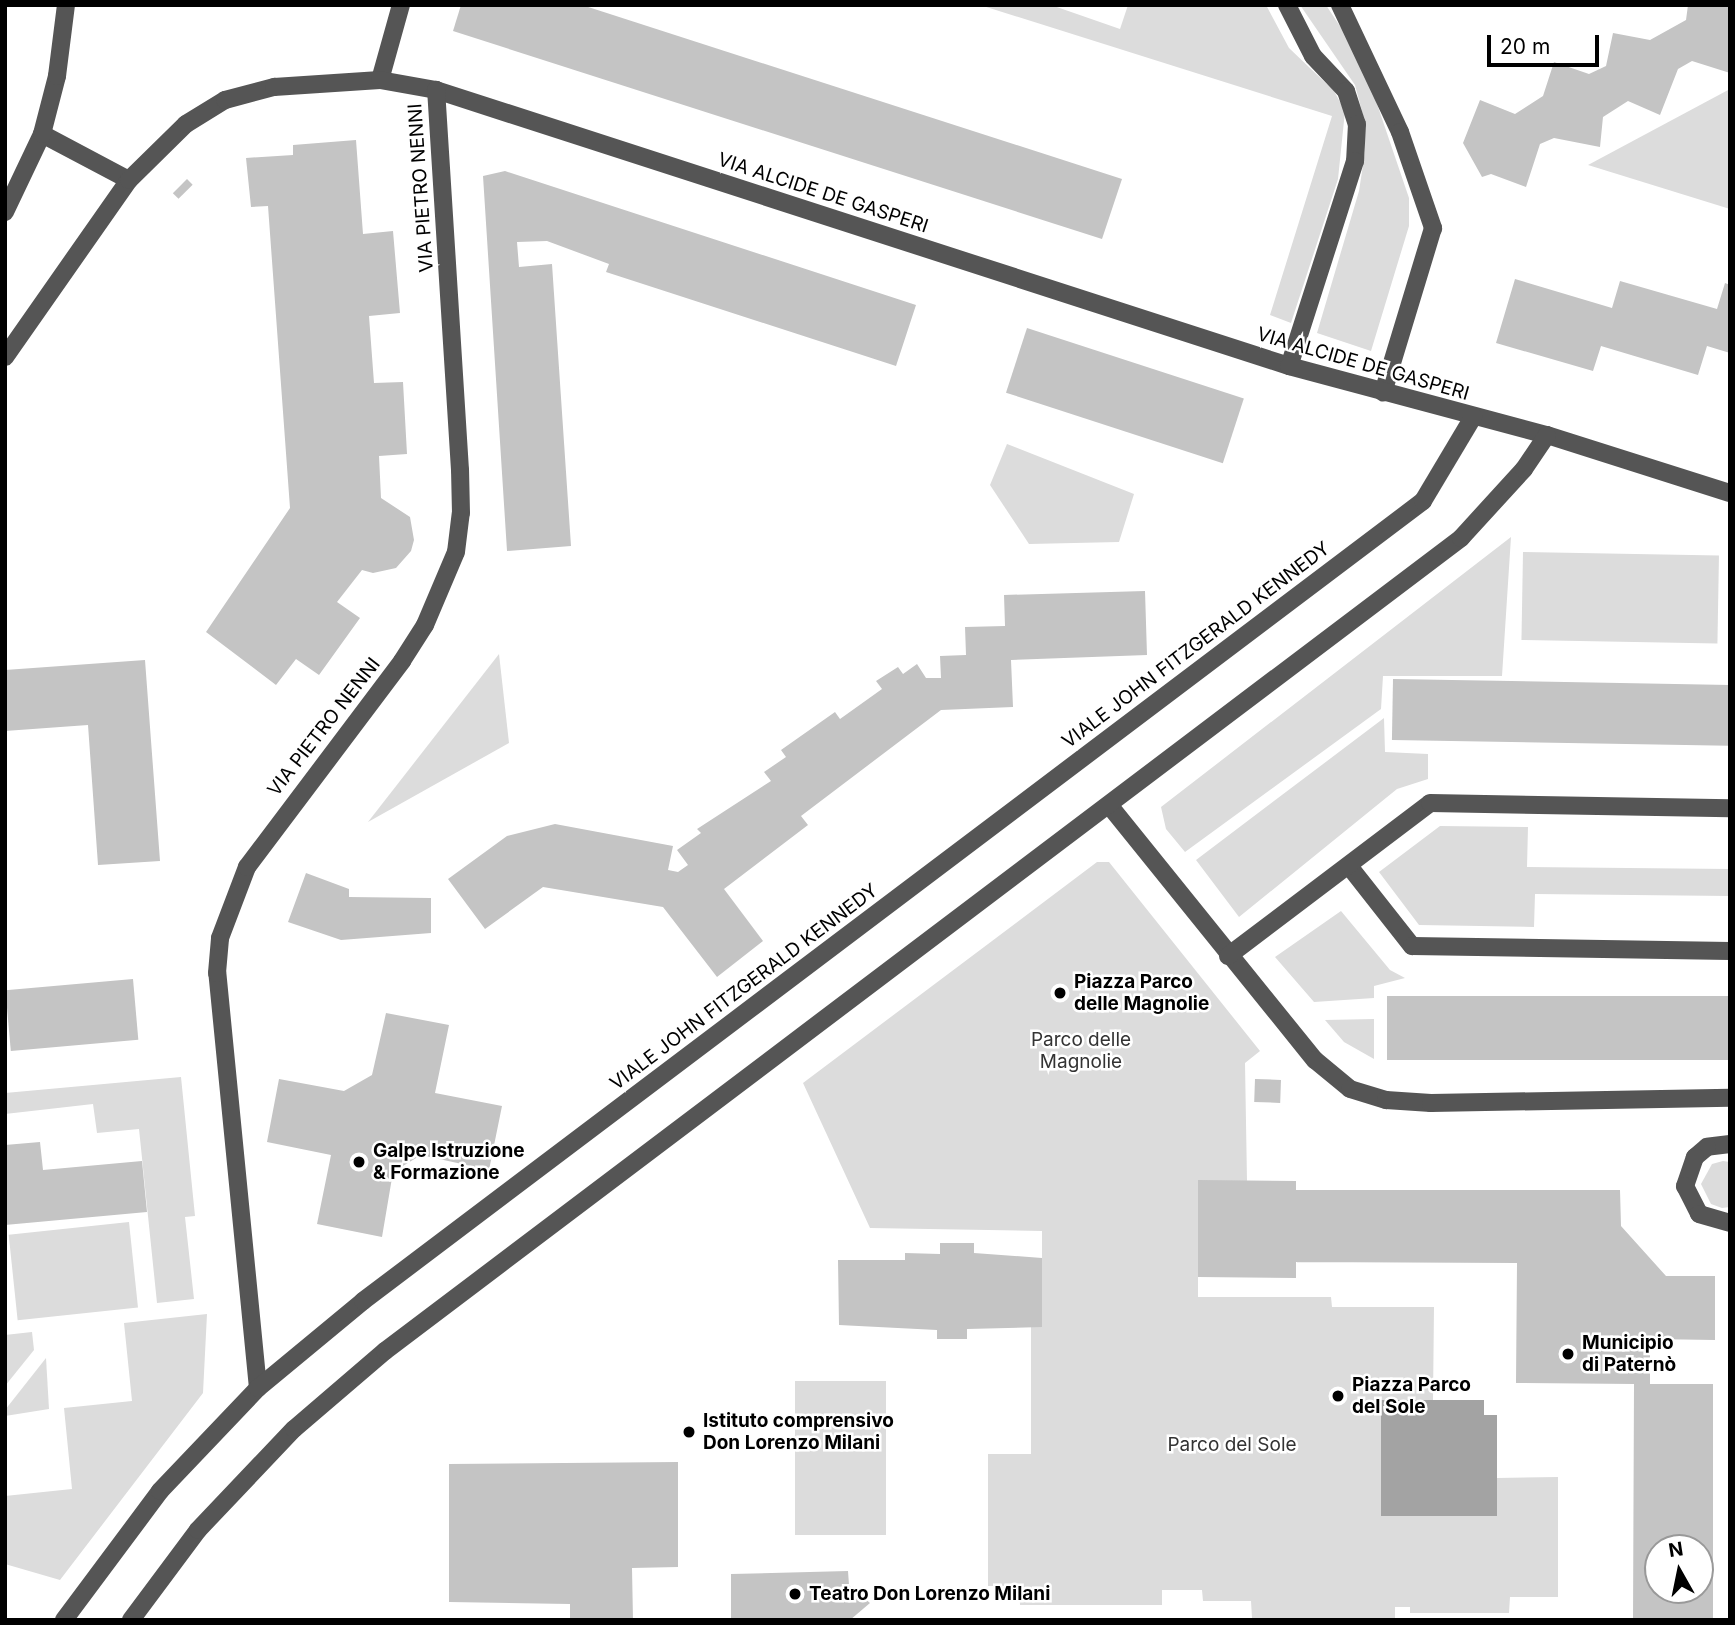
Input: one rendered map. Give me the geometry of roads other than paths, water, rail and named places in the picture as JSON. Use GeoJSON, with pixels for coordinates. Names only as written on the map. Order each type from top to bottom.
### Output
{"type":"FeatureCollection","features":[{"type":"Feature","properties":{"kind":"street"},"geometry":{"type":"LineString","coordinates":[[5,212],[42,134],[57,76],[66,5]]}},
{"type":"Feature","properties":{"kind":"street"},"geometry":{"type":"LineString","coordinates":[[380,80],[401,5]]}},
{"type":"Feature","properties":{"kind":"street"},"geometry":{"type":"LineString","coordinates":[[1287,5],[1313,56],[1346,91],[1357,124],[1355,161],[1289,366]]}},
{"type":"Feature","properties":{"kind":"street"},"geometry":{"type":"LineString","coordinates":[[1340,5],[1400,132],[1433,228],[1383,393]]}},
{"type":"Feature","properties":{"kind":"street","name":"VIA ALCIDE DE GASPERI"},"geometry":{"type":"LineString","coordinates":[[5,357],[129,180],[186,124],[225,100],[274,87],[380,80],[436,90],[1289,366],[1547,435],[1730,494]]}},
{"type":"Feature","properties":{"kind":"street","name":"VIA PIETRO NENNI"},"geometry":{"type":"LineString","coordinates":[[258,1388],[217,973],[220,938],[247,867],[402,661],[425,625],[456,552],[461,513],[460,470],[436,90]]}},
{"type":"Feature","properties":{"kind":"street"},"geometry":{"type":"LineString","coordinates":[[42,134],[129,180]]}},
{"type":"Feature","properties":{"kind":"street","name":"VIALE JOHN FITZGERALD KENNEDY"},"geometry":{"type":"LineString","coordinates":[[64,1620],[159,1491],[258,1388],[374,1292],[1423,501],[1473,417]]}},
{"type":"Feature","properties":{"kind":"street"},"geometry":{"type":"LineString","coordinates":[[139,1617],[217,1510],[294,1429],[385,1351],[1461,538],[1524,469],[1547,435]]}},
{"type":"Feature","properties":{"kind":"street"},"geometry":{"type":"LineString","coordinates":[[1228,956],[1430,803],[1730,808]]}},
{"type":"Feature","properties":{"kind":"street"},"geometry":{"type":"LineString","coordinates":[[1109,806],[1315,1060],[1350,1088],[1386,1100],[1730,1098]]}},
{"type":"Feature","properties":{"kind":"street"},"geometry":{"type":"LineString","coordinates":[[1349,866],[1412,946],[1730,951]]}},
{"type":"Feature","properties":{"kind":"street"},"geometry":{"type":"LineString","coordinates":[[1730,1144],[1707,1147],[1695,1157],[1685,1186],[1699,1214],[1730,1223]]}},
{"type":"Feature","properties":{"kind":"place","name":"Piazza Parco delle Magnolie"},"geometry":{"type":"Point","coordinates":[1060,993]}},
{"type":"Feature","properties":{"kind":"place","name":"Galpe Istruzione & Formazione"},"geometry":{"type":"Point","coordinates":[359,1162]}},
{"type":"Feature","properties":{"kind":"place","name":"Municipio di Paternò"},"geometry":{"type":"Point","coordinates":[1568,1354]}},
{"type":"Feature","properties":{"kind":"place","name":"Piazza Parco del Sole"},"geometry":{"type":"Point","coordinates":[1338,1396]}},
{"type":"Feature","properties":{"kind":"place","name":"Istituto comprensivo Don Lorenzo Milani"},"geometry":{"type":"Point","coordinates":[689,1432]}},
{"type":"Feature","properties":{"kind":"place","name":"Teatro Don Lorenzo Milani"},"geometry":{"type":"Point","coordinates":[795,1594]}},
{"type":"Feature","properties":{"kind":"park label","name":"Parco delle Magnolie"},"geometry":{"type":"Point","coordinates":[1081,1051]}},
{"type":"Feature","properties":{"kind":"park label","name":"Parco del Sole"},"geometry":{"type":"Point","coordinates":[1232,1445]}}]}
